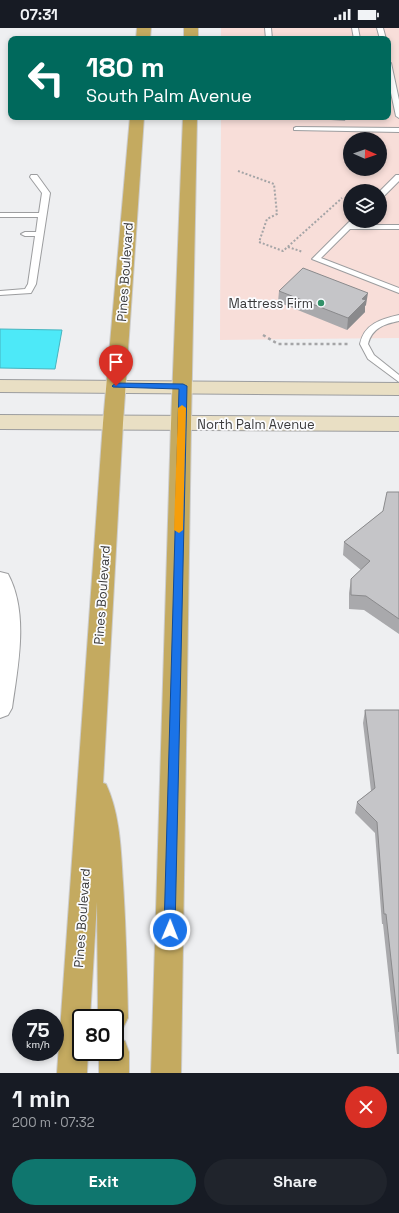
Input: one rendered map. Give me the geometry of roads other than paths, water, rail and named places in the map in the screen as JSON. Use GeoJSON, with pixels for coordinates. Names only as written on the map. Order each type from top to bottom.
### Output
{"type":"FeatureCollection","features":[{"type":"Feature","properties":{"kind":"highway","name":"Pines Boulevard"},"geometry":{"type":"LineString","coordinates":[[72,1073],[113,423],[137,120]]}},
{"type":"Feature","properties":{"kind":"highway"},"geometry":{"type":"LineString","coordinates":[[166,1073],[181,424],[190,120]]}},
{"type":"Feature","properties":{"kind":"highway"},"geometry":{"type":"LineString","coordinates":[[92,765],[107,836],[112,931],[113,1009]]}},
{"type":"Feature","properties":{"kind":"highway"},"geometry":{"type":"LineString","coordinates":[[114,1061],[114,1073]]}},
{"type":"Feature","properties":{"kind":"main road"},"geometry":{"type":"LineString","coordinates":[[0,386],[183,386],[399,390]]}},
{"type":"Feature","properties":{"kind":"main road","name":"North Palm Avenue"},"geometry":{"type":"LineString","coordinates":[[0,422],[399,424]]}},
{"type":"Feature","properties":{"kind":"street"},"geometry":{"type":"LineString","coordinates":[[0,580],[8,605],[8,656],[0,708]]}},
{"type":"Feature","properties":{"kind":"lane"},"geometry":{"type":"LineString","coordinates":[[391,82],[399,116]]}},
{"type":"Feature","properties":{"kind":"lane"},"geometry":{"type":"LineString","coordinates":[[296,129],[399,130]]}},
{"type":"Feature","properties":{"kind":"lane"},"geometry":{"type":"LineString","coordinates":[[0,293],[28,291],[32,284],[46,193],[34,177]]}},
{"type":"Feature","properties":{"kind":"lane"},"geometry":{"type":"LineString","coordinates":[[387,188],[399,177]]}},
{"type":"Feature","properties":{"kind":"lane"},"geometry":{"type":"LineString","coordinates":[[0,215],[43,216]]}},
{"type":"Feature","properties":{"kind":"lane"},"geometry":{"type":"LineString","coordinates":[[387,227],[399,228]]}},
{"type":"Feature","properties":{"kind":"lane"},"geometry":{"type":"LineString","coordinates":[[347,228],[316,259],[399,291]]}},
{"type":"Feature","properties":{"kind":"lane"},"geometry":{"type":"LineString","coordinates":[[25,234],[40,234]]}},
{"type":"Feature","properties":{"kind":"lane"},"geometry":{"type":"LineString","coordinates":[[399,318],[385,321],[371,328],[366,333],[364,344],[371,357],[399,379]]}},
{"type":"Feature","properties":{"kind":"water"},"geometry":{"type":"Polygon","coordinates":[[[0,329],[62,330],[55,369],[0,368],[0,329]]]}},
{"type":"Feature","properties":{"kind":"place","name":"Mattress Firm"},"geometry":{"type":"Point","coordinates":[321,303]}}]}
